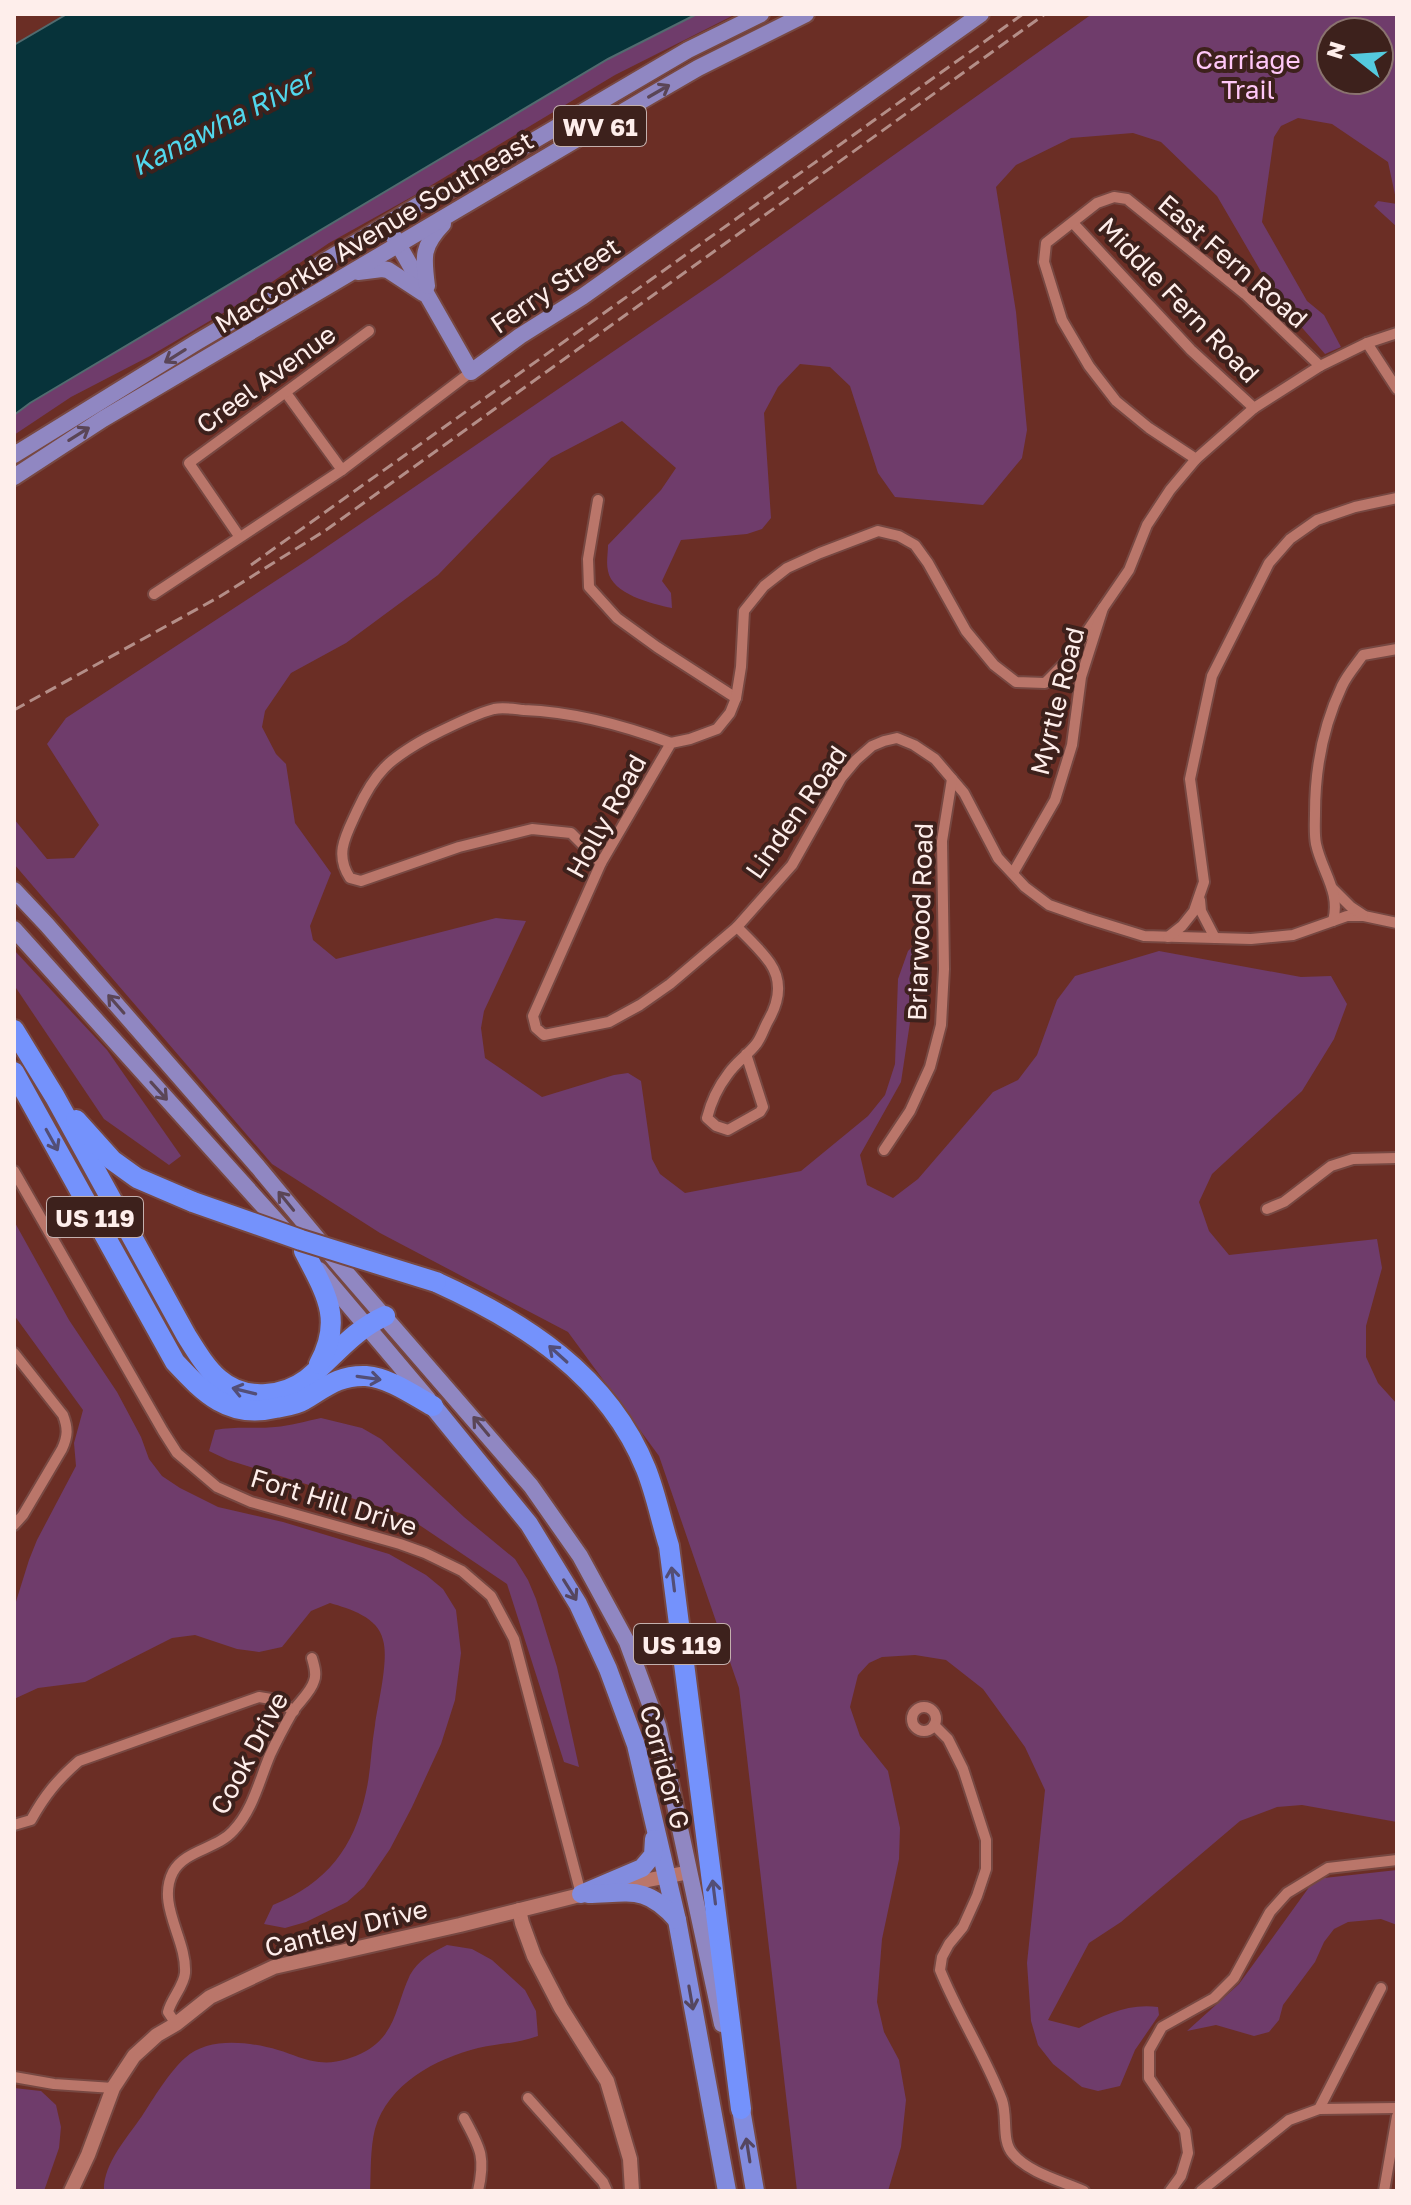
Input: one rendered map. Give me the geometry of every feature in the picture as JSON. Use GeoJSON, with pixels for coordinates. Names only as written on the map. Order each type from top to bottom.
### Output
{"type":"FeatureCollection","features":[{"type":"Feature","properties":{"kind":"highway","name":"US 119"},"geometry":{"type":"LineString","coordinates":[[14,1030],[55,1097],[112,1160],[137,1178],[193,1202],[301,1240],[436,1282],[482,1303],[552,1348],[587,1380],[621,1420],[646,1469],[669,1546],[741,2109],[755,2191]]}},
{"type":"Feature","properties":{"kind":"highway","name":"US 119"},"geometry":{"type":"LineString","coordinates":[[14,1072],[175,1362],[217,1402],[250,1412],[270,1409],[300,1402],[336,1380],[369,1376],[388,1382],[433,1406]]}},
{"type":"Feature","properties":{"kind":"highway"},"geometry":{"type":"LineString","coordinates":[[55,1097],[186,1335],[206,1366],[223,1383],[240,1392],[278,1393],[293,1387],[375,1324]]}},
{"type":"Feature","properties":{"kind":"highway"},"geometry":{"type":"LineString","coordinates":[[304,1251],[327,1295],[332,1318],[329,1342],[315,1371]]}},
{"type":"Feature","properties":{"kind":"highway"},"geometry":{"type":"LineString","coordinates":[[270,1409],[315,1384],[375,1324]]}},
{"type":"Feature","properties":{"kind":"highway","name":"Corridor G"},"geometry":{"type":"LineString","coordinates":[[433,1406],[529,1524],[578,1604],[608,1669],[636,1745],[677,1920],[727,2191]]}},
{"type":"Feature","properties":{"kind":"highway"},"geometry":{"type":"LineString","coordinates":[[581,1894],[642,1868],[649,1862],[654,1843],[651,1812]]}},
{"type":"Feature","properties":{"kind":"highway"},"geometry":{"type":"LineString","coordinates":[[581,1894],[639,1893],[655,1898],[677,1920]]}},
{"type":"Feature","properties":{"kind":"main road","name":"MacCorkle Avenue Southeast"},"geometry":{"type":"LineString","coordinates":[[14,477],[103,419],[348,274],[443,194],[688,50],[761,14]]}},
{"type":"Feature","properties":{"kind":"main road","name":"MacCorkle Avenue Southeast"},"geometry":{"type":"LineString","coordinates":[[14,455],[314,273],[327,270],[456,210],[698,68],[806,14]]}},
{"type":"Feature","properties":{"kind":"main road","name":"Ferry Street"},"geometry":{"type":"LineString","coordinates":[[471,372],[981,14]]}},
{"type":"Feature","properties":{"kind":"main road","name":"MacCorkle Avenue Southeast"},"geometry":{"type":"LineString","coordinates":[[314,273],[320,264],[333,256],[435,195],[443,194]]}},
{"type":"Feature","properties":{"kind":"main road"},"geometry":{"type":"LineString","coordinates":[[428,296],[423,256],[426,246],[430,237],[456,210]]}},
{"type":"Feature","properties":{"kind":"main road"},"geometry":{"type":"LineString","coordinates":[[394,237],[471,372]]}},
{"type":"Feature","properties":{"kind":"main road"},"geometry":{"type":"LineString","coordinates":[[348,274],[388,270],[428,296]]}},
{"type":"Feature","properties":{"kind":"main road"},"geometry":{"type":"LineString","coordinates":[[14,890],[248,1155],[336,1261],[375,1324],[433,1406]]}},
{"type":"Feature","properties":{"kind":"main road"},"geometry":{"type":"LineString","coordinates":[[14,929],[304,1251],[531,1486],[580,1556],[627,1642],[658,1726],[741,2109]]}},
{"type":"Feature","properties":{"kind":"street","name":"East Fern Road"},"geometry":{"type":"LineString","coordinates":[[1073,223],[1097,203],[1114,197],[1127,199],[1245,294],[1320,366]]}},
{"type":"Feature","properties":{"kind":"street"},"geometry":{"type":"LineString","coordinates":[[1073,223],[1046,243],[1044,262],[1062,320],[1089,366],[1116,401],[1149,428],[1196,459]]}},
{"type":"Feature","properties":{"kind":"street","name":"Middle Fern Road"},"geometry":{"type":"LineString","coordinates":[[1073,223],[1191,350],[1254,408]]}},
{"type":"Feature","properties":{"kind":"street","name":"Creel Avenue"},"geometry":{"type":"LineString","coordinates":[[239,536],[189,463],[369,331]]}},
{"type":"Feature","properties":{"kind":"street","name":"Myrtle Road"},"geometry":{"type":"LineString","coordinates":[[1013,873],[1055,800],[1072,745],[1081,677],[1103,608],[1129,570],[1147,525],[1170,490],[1196,459],[1254,408],[1320,366],[1367,343],[1397,333]]}},
{"type":"Feature","properties":{"kind":"street"},"geometry":{"type":"LineString","coordinates":[[1367,343],[1397,389]]}},
{"type":"Feature","properties":{"kind":"street","name":"Ferry Street"},"geometry":{"type":"LineString","coordinates":[[154,594],[342,470],[471,372]]}},
{"type":"Feature","properties":{"kind":"street"},"geometry":{"type":"LineString","coordinates":[[286,393],[342,470]]}},
{"type":"Feature","properties":{"kind":"street"},"geometry":{"type":"LineString","coordinates":[[1168,937],[1194,911],[1204,882],[1190,779],[1212,676],[1269,563],[1290,539],[1317,520],[1355,507],[1397,498]]}},
{"type":"Feature","properties":{"kind":"street"},"geometry":{"type":"LineString","coordinates":[[598,500],[588,559],[589,587],[617,618],[736,698]]}},
{"type":"Feature","properties":{"kind":"street","name":"Holly Road"},"geometry":{"type":"LineString","coordinates":[[544,1035],[536,1028],[533,1016],[601,863],[671,743],[717,729],[730,713],[741,667],[744,611],[764,586],[787,568],[878,531],[899,536],[915,545],[928,563],[966,631],[994,665],[1016,682],[1045,683],[1067,661],[1103,608]]}},
{"type":"Feature","properties":{"kind":"street"},"geometry":{"type":"LineString","coordinates":[[1333,921],[1336,902],[1315,839],[1315,778],[1324,734],[1342,684],[1363,655],[1397,649]]}},
{"type":"Feature","properties":{"kind":"street"},"geometry":{"type":"LineString","coordinates":[[601,863],[571,833],[532,829],[459,847],[361,881],[350,878],[342,866],[343,842],[377,774],[403,751],[495,708],[554,711],[632,729],[671,743]]}},
{"type":"Feature","properties":{"kind":"street","name":"Linden Road"},"geometry":{"type":"LineString","coordinates":[[544,1035],[609,1022],[670,984],[737,927],[792,865],[841,778],[856,760],[872,746],[897,738],[935,759],[974,810],[998,858],[1025,887],[1049,905],[1121,931],[1168,937],[1251,939],[1293,935],[1347,916],[1364,916]]}},
{"type":"Feature","properties":{"kind":"street","name":"Briarwood Road"},"geometry":{"type":"LineString","coordinates":[[884,1150],[910,1111],[930,1067],[941,1025],[944,969],[942,841],[952,779]]}},
{"type":"Feature","properties":{"kind":"street"},"geometry":{"type":"LineString","coordinates":[[1332,888],[1364,916],[1397,923]]}},
{"type":"Feature","properties":{"kind":"street"},"geometry":{"type":"LineString","coordinates":[[1200,898],[1201,911],[1215,938]]}},
{"type":"Feature","properties":{"kind":"street"},"geometry":{"type":"LineString","coordinates":[[737,927],[770,963],[779,986],[777,1005],[758,1042],[746,1054],[726,1077],[710,1105],[707,1118],[721,1129],[728,1130],[760,1112],[763,1107],[746,1054]]}},
{"type":"Feature","properties":{"kind":"street"},"geometry":{"type":"LineString","coordinates":[[1267,1209],[1284,1202],[1331,1166],[1353,1159],[1397,1158]]}},
{"type":"Feature","properties":{"kind":"street","name":"Fort Hill Drive"},"geometry":{"type":"LineString","coordinates":[[14,1171],[163,1431],[177,1453],[198,1473],[217,1487],[251,1502],[425,1553],[462,1571],[491,1596],[514,1639],[581,1894]]}},
{"type":"Feature","properties":{"kind":"street"},"geometry":{"type":"LineString","coordinates":[[14,1353],[63,1415],[67,1426],[62,1449],[14,1525]]}},
{"type":"Feature","properties":{"kind":"street","name":"Cook Drive"},"geometry":{"type":"LineString","coordinates":[[176,2024],[168,2012],[185,1975],[183,1955],[168,1903],[168,1884],[175,1869],[189,1856],[214,1846],[231,1834],[247,1814],[272,1751],[314,1682],[312,1658]]}},
{"type":"Feature","properties":{"kind":"street"},"geometry":{"type":"LineString","coordinates":[[14,1825],[31,1820],[58,1779],[79,1761],[259,1697],[277,1700],[294,1711]]}},
{"type":"Feature","properties":{"kind":"street"},"geometry":{"type":"LineString","coordinates":[[934,1725],[948,1739],[963,1769],[986,1840],[986,1869],[977,1896],[963,1927],[942,1957],[940,1970],[1006,2111],[1007,2147],[1029,2166],[1084,2191]]}},
{"type":"Feature","properties":{"kind":"street"},"geometry":{"type":"LineString","coordinates":[[1170,2191],[1181,2176],[1188,2153],[1185,2131],[1149,2078],[1149,2050],[1162,2027],[1214,1998],[1234,1978],[1270,1912],[1287,1893],[1328,1868],[1397,1860]]}},
{"type":"Feature","properties":{"kind":"street","name":"Cantley Drive"},"geometry":{"type":"LineString","coordinates":[[71,2191],[113,2088],[134,2056],[157,2035],[210,1997],[274,1967],[581,1894],[690,1872]]}},
{"type":"Feature","properties":{"kind":"street"},"geometry":{"type":"LineString","coordinates":[[519,1910],[534,1956],[554,1995],[607,2081],[630,2159],[632,2191]]}},
{"type":"Feature","properties":{"kind":"street"},"geometry":{"type":"LineString","coordinates":[[1319,2109],[1381,1988]]}},
{"type":"Feature","properties":{"kind":"street"},"geometry":{"type":"LineString","coordinates":[[14,2077],[54,2084],[113,2088]]}},
{"type":"Feature","properties":{"kind":"street"},"geometry":{"type":"LineString","coordinates":[[528,2098],[603,2182],[607,2191]]}},
{"type":"Feature","properties":{"kind":"street"},"geometry":{"type":"LineString","coordinates":[[1201,2191],[1289,2120],[1319,2109],[1397,2108]]}},
{"type":"Feature","properties":{"kind":"street"},"geometry":{"type":"LineString","coordinates":[[1384,2191],[1397,2116]]}},
{"type":"Feature","properties":{"kind":"street"},"geometry":{"type":"LineString","coordinates":[[464,2118],[481,2150],[482,2172],[478,2191]]}},
{"type":"Feature","properties":{"kind":"green space"},"geometry":{"type":"Polygon","coordinates":[[[697,14],[736,14],[615,75],[329,243],[247,299],[150,356],[71,397],[14,435],[14,415],[30,403],[608,59],[697,14]]]}},
{"type":"Feature","properties":{"kind":"green space","name":"Carriage Trail"},"geometry":{"type":"Polygon","coordinates":[[[1092,14],[1397,14],[1397,204],[1388,162],[1332,124],[1298,118],[1281,126],[1274,137],[1262,222],[1307,301],[1324,315],[1341,347],[1325,354],[1277,299],[1217,196],[1161,142],[1133,133],[1071,138],[1016,165],[996,187],[1016,312],[1027,430],[1022,458],[983,505],[895,497],[878,473],[850,386],[830,367],[800,364],[778,387],[764,413],[771,518],[762,529],[747,534],[681,540],[662,581],[671,593],[672,608],[625,592],[611,579],[608,571],[608,545],[661,490],[676,468],[622,421],[551,458],[438,575],[346,643],[291,673],[265,711],[262,727],[276,754],[286,764],[295,823],[331,873],[310,926],[313,940],[336,959],[496,918],[526,921],[484,1011],[481,1028],[485,1058],[542,1097],[614,1075],[628,1073],[641,1081],[652,1159],[660,1174],[685,1193],[801,1171],[868,1116],[885,1095],[895,1064],[898,979],[908,951],[923,936],[901,1082],[860,1155],[867,1185],[893,1198],[918,1179],[993,1092],[1018,1080],[1037,1055],[1057,1000],[1075,976],[1159,951],[1301,977],[1331,976],[1347,1004],[1334,1039],[1302,1091],[1212,1174],[1199,1202],[1209,1231],[1229,1255],[1377,1239],[1382,1268],[1366,1326],[1366,1357],[1378,1383],[1397,1404],[1397,1822],[1302,1805],[1277,1807],[1240,1821],[1121,1922],[1089,1943],[1048,2020],[1079,2028],[1127,2008],[1147,2006],[1158,2007],[1159,2015],[1135,2050],[1120,2086],[1098,2091],[1082,2087],[1053,2064],[1038,2045],[1031,2021],[1027,1963],[1045,1790],[1025,1747],[983,1689],[946,1660],[915,1655],[882,1657],[869,1663],[858,1675],[850,1707],[860,1736],[888,1771],[900,1828],[899,1859],[882,1939],[877,2002],[884,2032],[899,2060],[906,2100],[901,2147],[888,2191],[797,2191],[739,1688],[659,1456],[568,1332],[380,1233],[272,1164],[14,864],[14,819],[47,859],[74,858],[99,825],[47,744],[66,718],[306,561],[718,280],[1092,14]]]}},
{"type":"Feature","properties":{"kind":"green space"},"geometry":{"type":"Polygon","coordinates":[[[1378,201],[1397,204],[1397,227],[1374,206],[1378,201]]]}},
{"type":"Feature","properties":{"kind":"green space"},"geometry":{"type":"Polygon","coordinates":[[[14,950],[107,1050],[181,1156],[169,1165],[104,1119],[14,985],[14,950]]]}},
{"type":"Feature","properties":{"kind":"green space"},"geometry":{"type":"Polygon","coordinates":[[[14,1221],[69,1320],[117,1392],[149,1459],[162,1476],[218,1507],[283,1522],[389,1554],[426,1575],[443,1589],[456,1610],[461,1653],[455,1700],[441,1744],[412,1807],[390,1849],[364,1887],[347,1902],[306,1922],[285,1928],[264,1924],[273,1905],[309,1886],[335,1861],[346,1847],[361,1812],[385,1659],[380,1632],[369,1620],[330,1603],[311,1611],[282,1647],[259,1652],[237,1649],[195,1635],[172,1638],[85,1682],[38,1688],[14,1699],[14,1608],[37,1540],[76,1466],[74,1443],[83,1410],[14,1315],[14,1221]]]}},
{"type":"Feature","properties":{"kind":"green space"},"geometry":{"type":"Polygon","coordinates":[[[321,1418],[362,1428],[381,1439],[464,1517],[515,1559],[536,1599],[557,1667],[579,1767],[564,1762],[507,1584],[403,1514],[228,1460],[209,1451],[215,1430],[268,1428],[321,1418]]]}},
{"type":"Feature","properties":{"kind":"green space"},"geometry":{"type":"Polygon","coordinates":[[[1397,1870],[1397,1925],[1381,1919],[1348,1922],[1334,1929],[1315,1962],[1283,2005],[1279,2020],[1269,2032],[1254,2036],[1216,2025],[1187,2031],[1239,1984],[1315,1879],[1397,1870]]]}},
{"type":"Feature","properties":{"kind":"green space"},"geometry":{"type":"Polygon","coordinates":[[[447,1945],[472,1949],[492,1960],[525,1990],[536,2011],[538,2036],[462,2053],[430,2067],[402,2086],[381,2113],[375,2129],[370,2191],[104,2191],[107,2171],[117,2152],[185,2058],[206,2046],[230,2043],[267,2047],[319,2062],[337,2062],[355,2056],[384,2036],[417,1965],[447,1945]]]}},
{"type":"Feature","properties":{"kind":"green space"},"geometry":{"type":"Polygon","coordinates":[[[14,2088],[41,2091],[56,2105],[61,2127],[59,2148],[44,2191],[14,2191],[14,2088]]]}},
{"type":"Feature","properties":{"kind":"water","name":"Kanawha River"},"geometry":{"type":"Polygon","coordinates":[[[67,14],[697,14],[608,59],[14,415],[14,45],[67,14]]]}},
{"type":"Feature","properties":{"kind":"railway"},"geometry":{"type":"LineString","coordinates":[[251,565],[1023,14]]}},
{"type":"Feature","properties":{"kind":"railway"},"geometry":{"type":"LineString","coordinates":[[14,710],[219,597],[326,530],[1045,14]]}}]}
